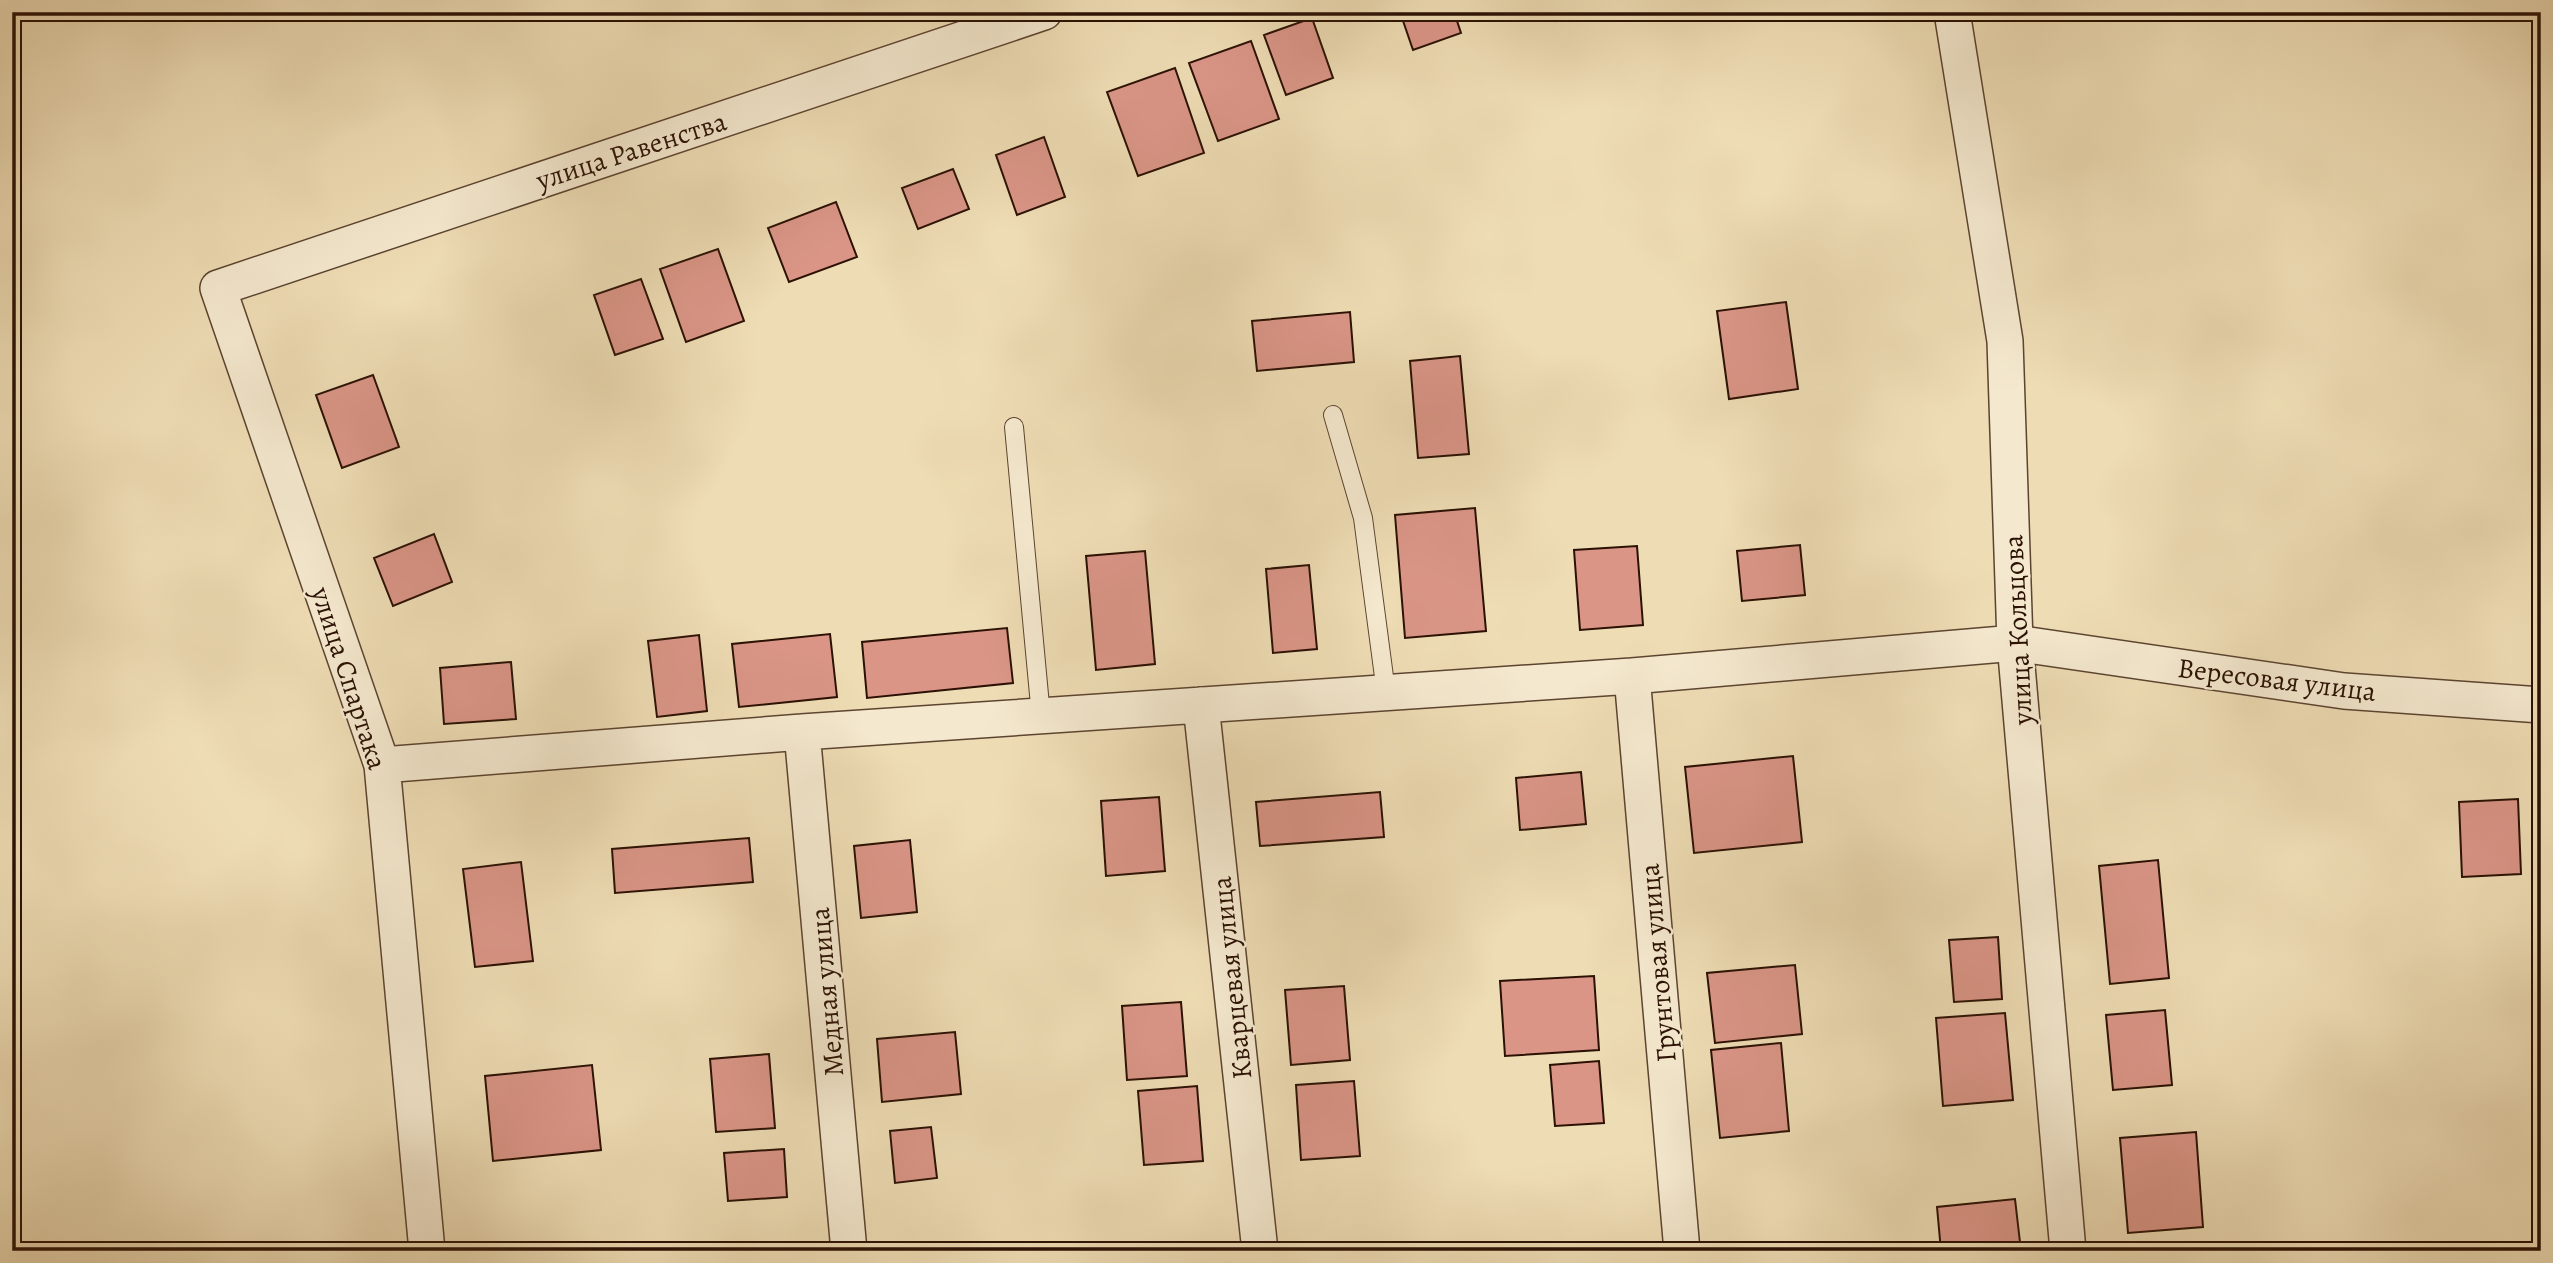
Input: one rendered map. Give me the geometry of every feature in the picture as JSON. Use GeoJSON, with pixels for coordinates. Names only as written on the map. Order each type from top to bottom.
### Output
{"type":"FeatureCollection","features":[{"type":"Feature","properties":{"kind":"street","name":"улица Равенства"},"geometry":{"type":"LineString","coordinates":[[218,288],[1044,12]]}},
{"type":"Feature","properties":{"kind":"street","name":"улица Кольцова"},"geometry":{"type":"LineString","coordinates":[[1952,12],[2005,341],[2015,643],[2068,1251]]}},
{"type":"Feature","properties":{"kind":"street","name":"улица Спартака"},"geometry":{"type":"LineString","coordinates":[[218,288],[382,765],[427,1251]]}},
{"type":"Feature","properties":{"kind":"street","name":"Вересовая улица"},"geometry":{"type":"LineString","coordinates":[[382,765],[802,732],[1632,676],[2015,643],[2344,691],[2541,705]]}},
{"type":"Feature","properties":{"kind":"street","name":"Грунтовая улица"},"geometry":{"type":"LineString","coordinates":[[1632,676],[1682,1251]]}},
{"type":"Feature","properties":{"kind":"street","name":"Кварцевая улица"},"geometry":{"type":"LineString","coordinates":[[1201,705],[1260,1251]]}},
{"type":"Feature","properties":{"kind":"street","name":"Медная улица"},"geometry":{"type":"LineString","coordinates":[[802,732],[849,1251]]}},
{"type":"Feature","properties":{"kind":"lane"},"geometry":{"type":"LineString","coordinates":[[1333,415],[1363,518],[1386,692]]}},
{"type":"Feature","properties":{"kind":"lane"},"geometry":{"type":"LineString","coordinates":[[1014,427],[1041,716]]}},
{"type":"Feature","properties":{"kind":"building"},"geometry":{"type":"Polygon","coordinates":[[[1400,12],[1454,12],[1461,33],[1413,50],[1400,12]]]}},
{"type":"Feature","properties":{"kind":"building"},"geometry":{"type":"Polygon","coordinates":[[[1553,12],[1579,12],[1556,21],[1553,12]]]}},
{"type":"Feature","properties":{"kind":"building"},"geometry":{"type":"Polygon","coordinates":[[[1312,18],[1333,78],[1286,95],[1264,35],[1312,18]]]}},
{"type":"Feature","properties":{"kind":"building"},"geometry":{"type":"Polygon","coordinates":[[[1251,41],[1279,119],[1218,141],[1189,63],[1251,41]]]}},
{"type":"Feature","properties":{"kind":"building"},"geometry":{"type":"Polygon","coordinates":[[[1175,68],[1204,153],[1138,176],[1107,92],[1175,68]]]}},
{"type":"Feature","properties":{"kind":"building"},"geometry":{"type":"Polygon","coordinates":[[[1044,137],[1065,197],[1017,215],[996,155],[1044,137]]]}},
{"type":"Feature","properties":{"kind":"building"},"geometry":{"type":"Polygon","coordinates":[[[953,169],[969,209],[918,229],[902,188],[953,169]]]}},
{"type":"Feature","properties":{"kind":"building"},"geometry":{"type":"Polygon","coordinates":[[[836,202],[857,257],[789,282],[768,228],[836,202]]]}},
{"type":"Feature","properties":{"kind":"building"},"geometry":{"type":"Polygon","coordinates":[[[718,249],[744,321],[686,342],[660,269],[718,249]]]}},
{"type":"Feature","properties":{"kind":"building"},"geometry":{"type":"Polygon","coordinates":[[[641,279],[663,339],[615,355],[594,295],[641,279]]]}},
{"type":"Feature","properties":{"kind":"building"},"geometry":{"type":"Polygon","coordinates":[[[1786,302],[1798,389],[1729,399],[1717,311],[1786,302]]]}},
{"type":"Feature","properties":{"kind":"building"},"geometry":{"type":"Polygon","coordinates":[[[1350,312],[1354,362],[1257,371],[1252,321],[1350,312]]]}},
{"type":"Feature","properties":{"kind":"building"},"geometry":{"type":"Polygon","coordinates":[[[1460,356],[1469,454],[1418,458],[1410,361],[1460,356]]]}},
{"type":"Feature","properties":{"kind":"building"},"geometry":{"type":"Polygon","coordinates":[[[373,375],[399,447],[342,468],[316,395],[373,375]]]}},
{"type":"Feature","properties":{"kind":"building"},"geometry":{"type":"Polygon","coordinates":[[[1475,508],[1486,631],[1405,638],[1395,515],[1475,508]]]}},
{"type":"Feature","properties":{"kind":"building"},"geometry":{"type":"Polygon","coordinates":[[[434,534],[452,582],[393,606],[374,558],[434,534]]]}},
{"type":"Feature","properties":{"kind":"building"},"geometry":{"type":"Polygon","coordinates":[[[1800,545],[1805,595],[1742,601],[1737,551],[1800,545]]]}},
{"type":"Feature","properties":{"kind":"building"},"geometry":{"type":"Polygon","coordinates":[[[1637,546],[1643,625],[1580,630],[1574,550],[1637,546]]]}},
{"type":"Feature","properties":{"kind":"building"},"geometry":{"type":"Polygon","coordinates":[[[1145,551],[1155,664],[1096,670],[1086,556],[1145,551]]]}},
{"type":"Feature","properties":{"kind":"building"},"geometry":{"type":"Polygon","coordinates":[[[1309,565],[1317,649],[1273,653],[1266,569],[1309,565]]]}},
{"type":"Feature","properties":{"kind":"building"},"geometry":{"type":"Polygon","coordinates":[[[1007,628],[1013,683],[867,698],[862,642],[1007,628]]]}},
{"type":"Feature","properties":{"kind":"building"},"geometry":{"type":"Polygon","coordinates":[[[830,634],[837,697],[739,707],[732,644],[830,634]]]}},
{"type":"Feature","properties":{"kind":"building"},"geometry":{"type":"Polygon","coordinates":[[[699,635],[707,711],[657,717],[648,641],[699,635]]]}},
{"type":"Feature","properties":{"kind":"building"},"geometry":{"type":"Polygon","coordinates":[[[511,662],[516,719],[444,724],[440,668],[511,662]]]}},
{"type":"Feature","properties":{"kind":"building"},"geometry":{"type":"Polygon","coordinates":[[[1793,756],[1802,842],[1694,853],[1685,767],[1793,756]]]}},
{"type":"Feature","properties":{"kind":"building"},"geometry":{"type":"Polygon","coordinates":[[[1581,772],[1586,824],[1520,830],[1516,778],[1581,772]]]}},
{"type":"Feature","properties":{"kind":"building"},"geometry":{"type":"Polygon","coordinates":[[[1380,792],[1384,837],[1260,846],[1256,802],[1380,792]]]}},
{"type":"Feature","properties":{"kind":"building"},"geometry":{"type":"Polygon","coordinates":[[[1159,797],[1165,871],[1106,876],[1101,801],[1159,797]]]}},
{"type":"Feature","properties":{"kind":"building"},"geometry":{"type":"Polygon","coordinates":[[[2518,799],[2521,874],[2462,877],[2459,802],[2518,799]]]}},
{"type":"Feature","properties":{"kind":"building"},"geometry":{"type":"Polygon","coordinates":[[[749,838],[753,882],[615,893],[612,849],[749,838]]]}},
{"type":"Feature","properties":{"kind":"building"},"geometry":{"type":"Polygon","coordinates":[[[910,840],[917,912],[861,918],[854,846],[910,840]]]}},
{"type":"Feature","properties":{"kind":"building"},"geometry":{"type":"Polygon","coordinates":[[[2158,860],[2169,978],[2110,984],[2099,866],[2158,860]]]}},
{"type":"Feature","properties":{"kind":"building"},"geometry":{"type":"Polygon","coordinates":[[[521,862],[533,961],[475,967],[463,869],[521,862]]]}},
{"type":"Feature","properties":{"kind":"building"},"geometry":{"type":"Polygon","coordinates":[[[1998,937],[2002,999],[1954,1002],[1949,940],[1998,937]]]}},
{"type":"Feature","properties":{"kind":"building"},"geometry":{"type":"Polygon","coordinates":[[[1795,965],[1802,1034],[1715,1043],[1707,973],[1795,965]]]}},
{"type":"Feature","properties":{"kind":"building"},"geometry":{"type":"Polygon","coordinates":[[[1594,976],[1599,1050],[1505,1056],[1500,981],[1594,976]]]}},
{"type":"Feature","properties":{"kind":"building"},"geometry":{"type":"Polygon","coordinates":[[[1344,986],[1350,1060],[1291,1065],[1285,990],[1344,986]]]}},
{"type":"Feature","properties":{"kind":"building"},"geometry":{"type":"Polygon","coordinates":[[[1181,1002],[1187,1076],[1127,1080],[1122,1006],[1181,1002]]]}},
{"type":"Feature","properties":{"kind":"building"},"geometry":{"type":"Polygon","coordinates":[[[2165,1010],[2172,1085],[2113,1090],[2106,1015],[2165,1010]]]}},
{"type":"Feature","properties":{"kind":"building"},"geometry":{"type":"Polygon","coordinates":[[[2005,1013],[2013,1100],[1943,1106],[1936,1018],[2005,1013]]]}},
{"type":"Feature","properties":{"kind":"building"},"geometry":{"type":"Polygon","coordinates":[[[955,1032],[961,1094],[882,1102],[877,1039],[955,1032]]]}},
{"type":"Feature","properties":{"kind":"building"},"geometry":{"type":"Polygon","coordinates":[[[1781,1043],[1789,1131],[1720,1138],[1711,1050],[1781,1043]]]}},
{"type":"Feature","properties":{"kind":"building"},"geometry":{"type":"Polygon","coordinates":[[[769,1054],[775,1128],[716,1132],[710,1059],[769,1054]]]}},
{"type":"Feature","properties":{"kind":"building"},"geometry":{"type":"Polygon","coordinates":[[[1599,1061],[1604,1123],[1555,1126],[1550,1065],[1599,1061]]]}},
{"type":"Feature","properties":{"kind":"building"},"geometry":{"type":"Polygon","coordinates":[[[592,1065],[601,1150],[493,1161],[485,1076],[592,1065]]]}},
{"type":"Feature","properties":{"kind":"building"},"geometry":{"type":"Polygon","coordinates":[[[1354,1081],[1360,1156],[1301,1160],[1296,1085],[1354,1081]]]}},
{"type":"Feature","properties":{"kind":"building"},"geometry":{"type":"Polygon","coordinates":[[[1197,1086],[1203,1161],[1144,1165],[1138,1091],[1197,1086]]]}},
{"type":"Feature","properties":{"kind":"building"},"geometry":{"type":"Polygon","coordinates":[[[931,1127],[937,1178],[895,1183],[890,1131],[931,1127]]]}},
{"type":"Feature","properties":{"kind":"building"},"geometry":{"type":"Polygon","coordinates":[[[2196,1132],[2203,1227],[2128,1233],[2120,1138],[2196,1132]]]}},
{"type":"Feature","properties":{"kind":"building"},"geometry":{"type":"Polygon","coordinates":[[[784,1149],[787,1197],[728,1201],[724,1153],[784,1149]]]}},
{"type":"Feature","properties":{"kind":"building"},"geometry":{"type":"Polygon","coordinates":[[[2015,1199],[2021,1251],[1941,1251],[1937,1207],[2015,1199]]]}}]}
